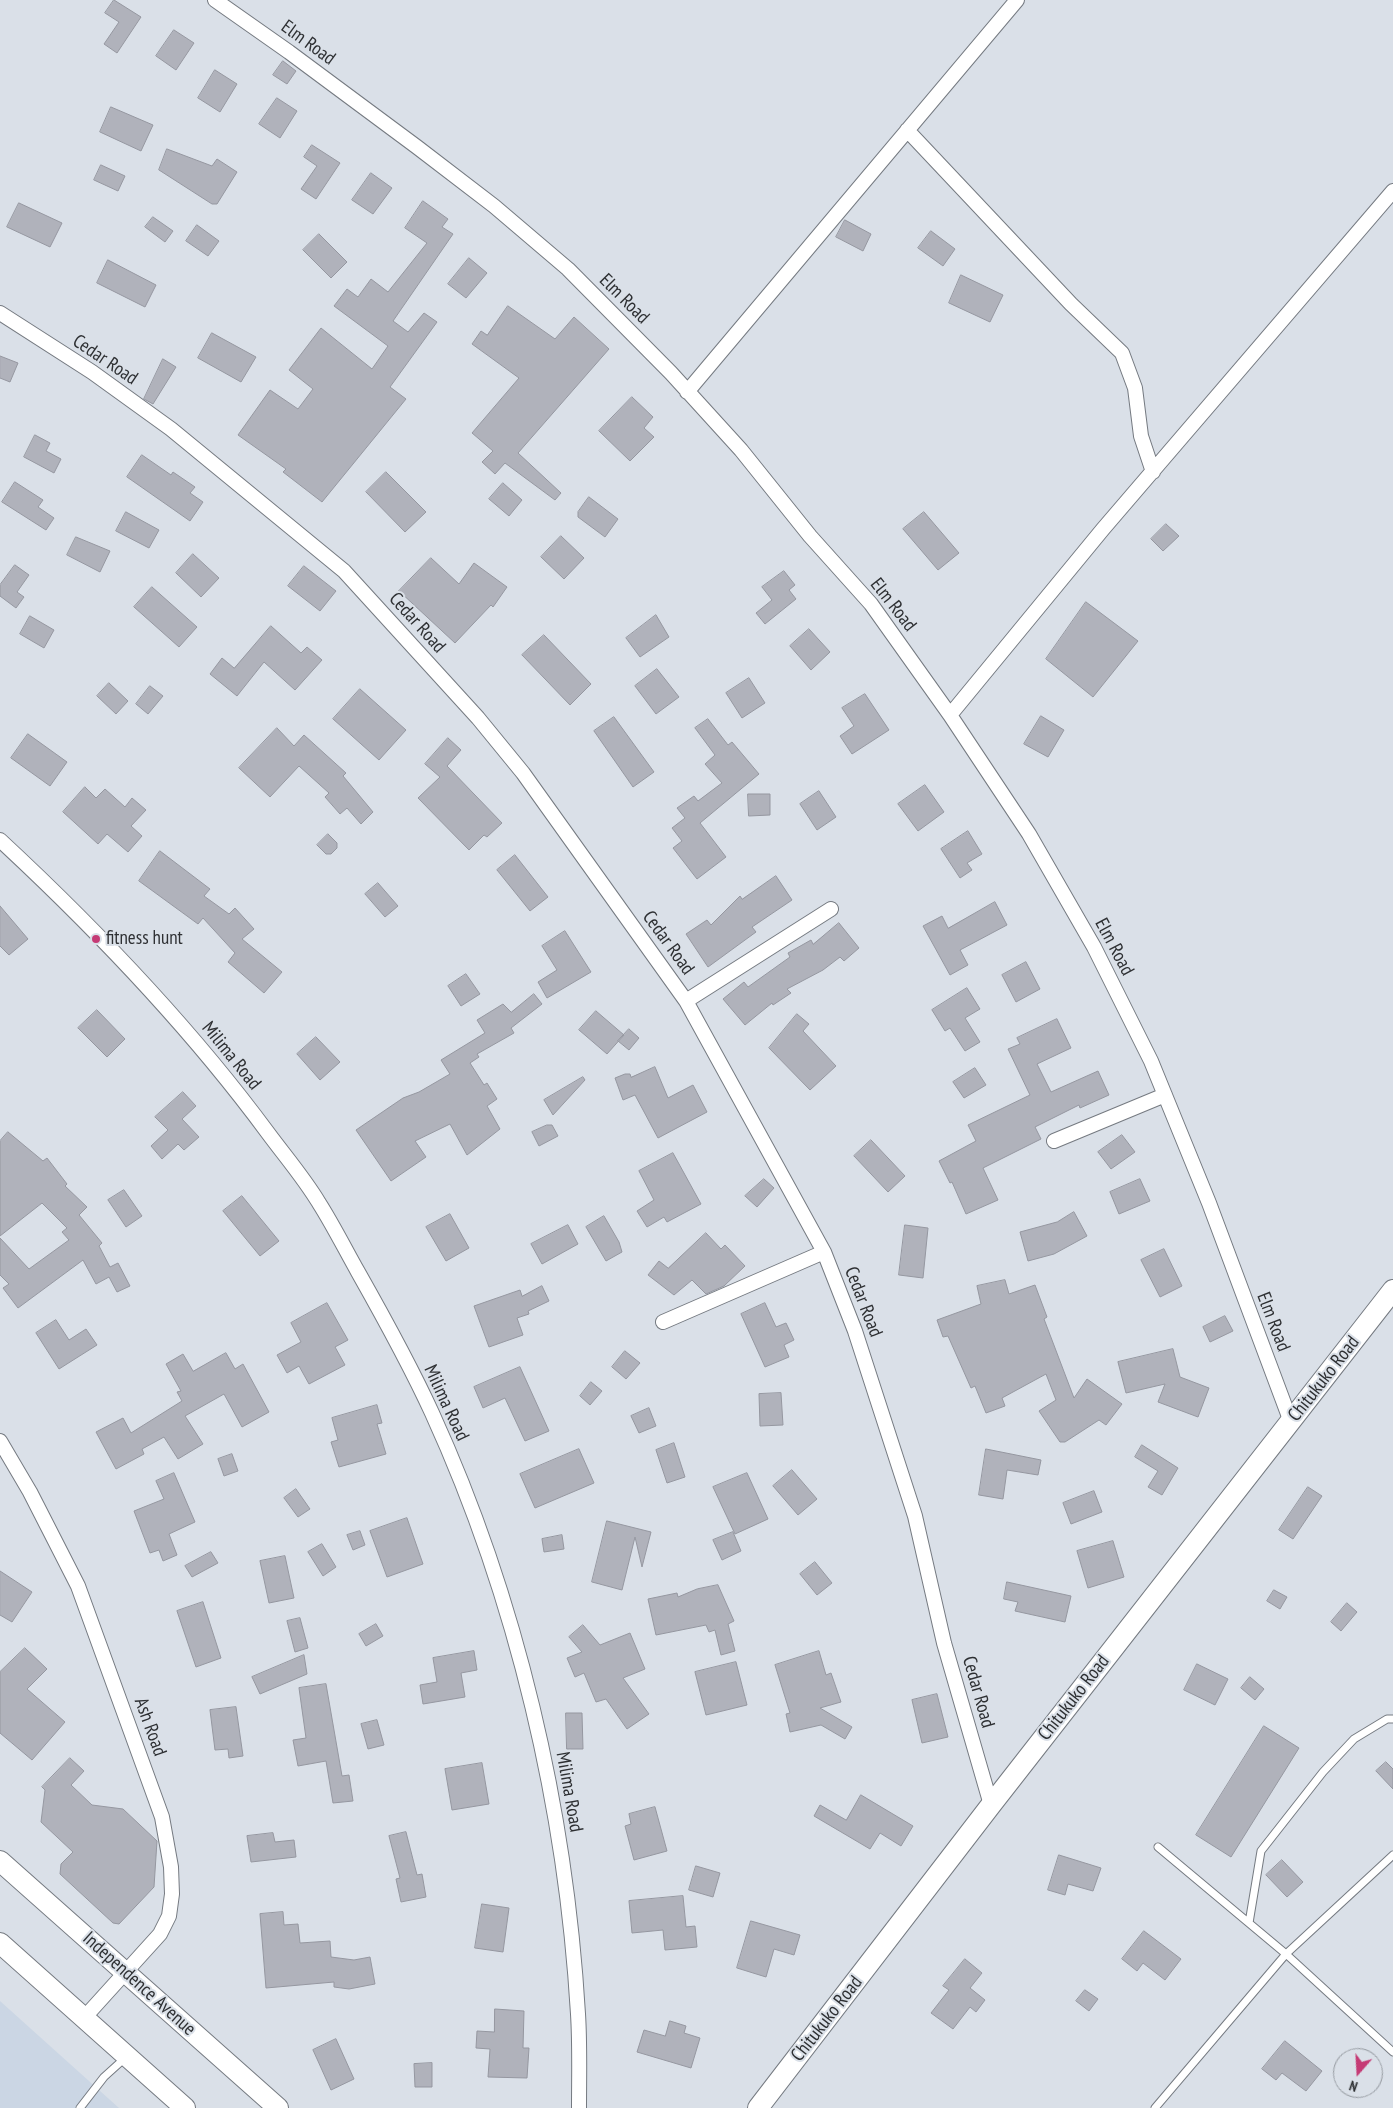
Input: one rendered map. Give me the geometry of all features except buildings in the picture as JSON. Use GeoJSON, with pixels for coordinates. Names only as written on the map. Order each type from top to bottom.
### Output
{"type":"FeatureCollection","features":[{"type":"Feature","properties":{"kind":"street","name":"Elm Road"},"geometry":{"type":"LineString","coordinates":[[215,0],[289,52],[494,206],[568,269],[671,373],[741,450],[810,536],[871,604],[950,715],[1029,834],[1089,939],[1151,1061],[1209,1203],[1291,1422]]}},
{"type":"Feature","properties":{"kind":"street"},"geometry":{"type":"LineString","coordinates":[[687,392],[1018,0]]}},
{"type":"Feature","properties":{"kind":"street"},"geometry":{"type":"LineString","coordinates":[[907,130],[1071,304],[1122,353],[1135,388],[1141,436],[1152,472]]}},
{"type":"Feature","properties":{"kind":"street"},"geometry":{"type":"LineString","coordinates":[[950,715],[1152,472],[1393,191]]}},
{"type":"Feature","properties":{"kind":"street","name":"Cedar Road"},"geometry":{"type":"LineString","coordinates":[[0,313],[92,372],[171,429],[344,571],[478,718],[523,773],[686,1001],[824,1252],[855,1331],[915,1516],[944,1643],[991,1805]]}},
{"type":"Feature","properties":{"kind":"street","name":"Milima Road"},"geometry":{"type":"LineString","coordinates":[[0,840],[120,956],[202,1047],[257,1118],[318,1201],[385,1320],[432,1414],[491,1564],[540,1742],[554,1806],[570,1921],[578,2017],[579,2108]]}},
{"type":"Feature","properties":{"kind":"street"},"geometry":{"type":"LineString","coordinates":[[686,1001],[831,909]]}},
{"type":"Feature","properties":{"kind":"street"},"geometry":{"type":"LineString","coordinates":[[1054,1141],[1164,1095]]}},
{"type":"Feature","properties":{"kind":"street"},"geometry":{"type":"LineString","coordinates":[[663,1322],[824,1252]]}},
{"type":"Feature","properties":{"kind":"street","name":"Chitukuko Road"},"geometry":{"type":"LineString","coordinates":[[758,2108],[991,1805],[1393,1290]]}},
{"type":"Feature","properties":{"kind":"street","name":"Ash Road"},"geometry":{"type":"LineString","coordinates":[[0,1441],[30,1492],[78,1586],[162,1816],[171,1867],[172,1894],[169,1916],[160,1934],[84,2018]]}},
{"type":"Feature","properties":{"kind":"street","name":"Independence Avenue"},"geometry":{"type":"LineString","coordinates":[[0,1860],[278,2108]]}},
{"type":"Feature","properties":{"kind":"street"},"geometry":{"type":"LineString","coordinates":[[0,1943],[185,2108]]}},
{"type":"Feature","properties":{"kind":"lane"},"geometry":{"type":"LineString","coordinates":[[1249,1923],[1261,1850],[1324,1772],[1354,1739],[1387,1719],[1393,1719]]}},
{"type":"Feature","properties":{"kind":"lane"},"geometry":{"type":"LineString","coordinates":[[1158,1847],[1286,1954],[1393,2052]]}},
{"type":"Feature","properties":{"kind":"lane"},"geometry":{"type":"LineString","coordinates":[[1155,2108],[1286,1954],[1393,1855]]}},
{"type":"Feature","properties":{"kind":"lane"},"geometry":{"type":"LineString","coordinates":[[80,2108],[104,2077],[127,2056]]}},
{"type":"Feature","properties":{"kind":"shaded area"},"geometry":{"type":"Polygon","coordinates":[[[0,2001],[119,2108],[0,2108],[0,2001]]]}},
{"type":"Feature","properties":{"kind":"place","name":"fitness hunt"},"geometry":{"type":"Point","coordinates":[96,939]}}]}
